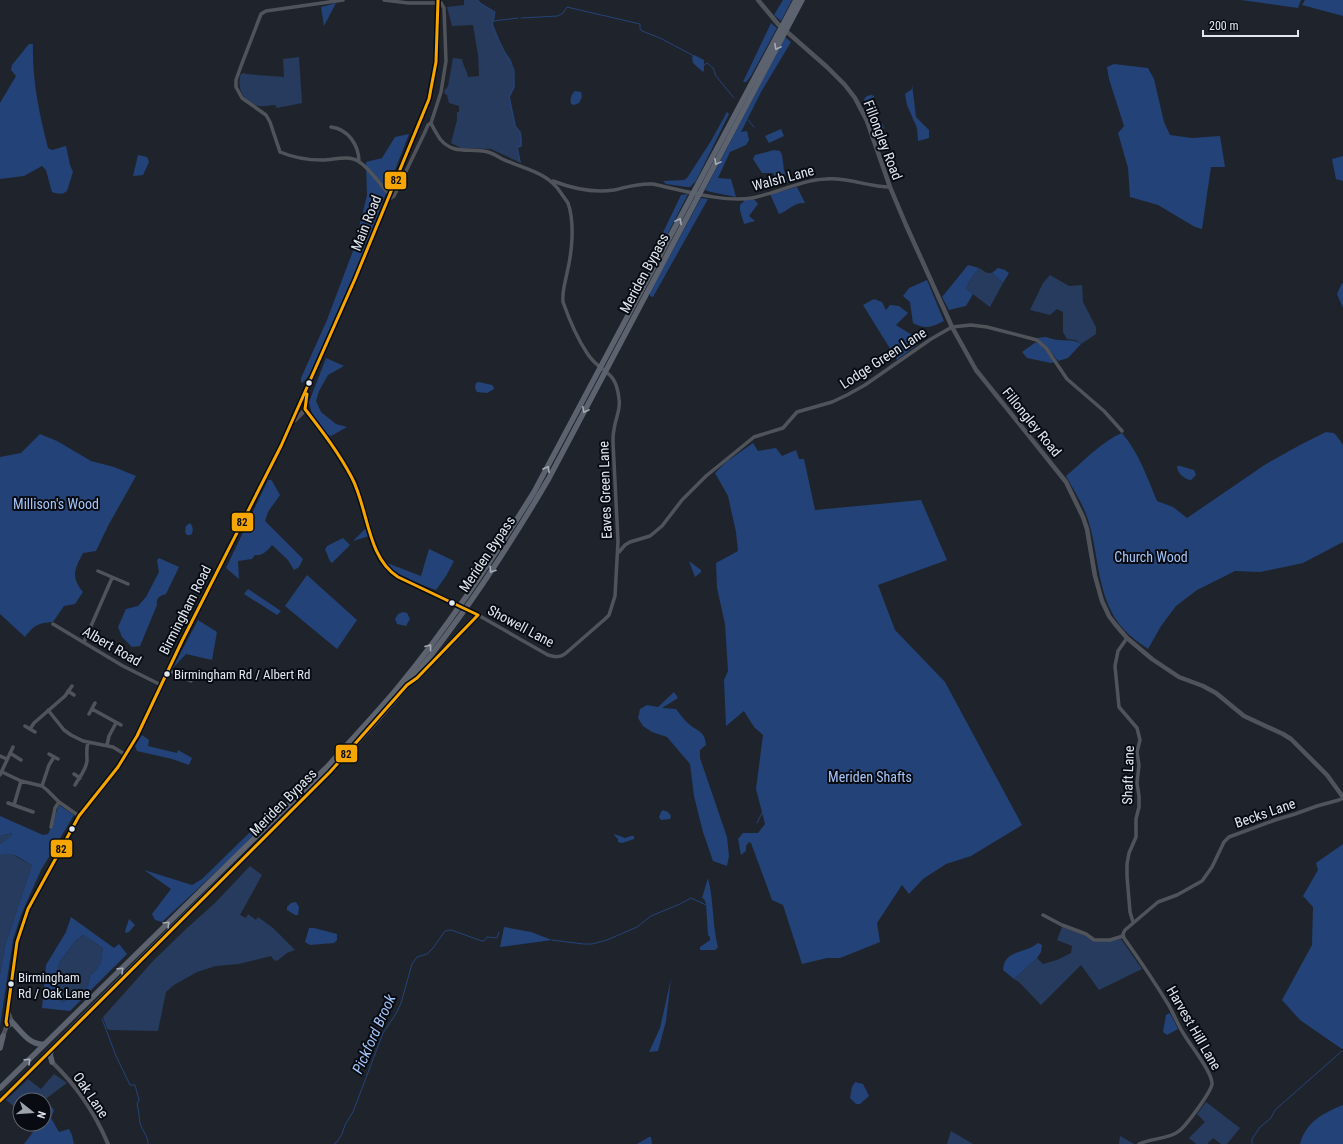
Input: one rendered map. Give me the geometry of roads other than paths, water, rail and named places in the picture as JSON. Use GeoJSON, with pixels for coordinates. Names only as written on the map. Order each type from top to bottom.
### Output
{"type":"FeatureCollection","features":[{"type":"Feature","properties":{"kind":"highway","name":"Meriden Bypass"},"geometry":{"type":"LineString","coordinates":[[0,1088],[328,766],[371,720],[451,619],[504,541],[534,492],[601,373],[796,0]]}},
{"type":"Feature","properties":{"kind":"highway","name":"Meriden Bypass"},"geometry":{"type":"LineString","coordinates":[[610,356],[802,0]]}},
{"type":"Feature","properties":{"kind":"highway","name":"Meriden Bypass"},"geometry":{"type":"LineString","coordinates":[[0,1100],[330,772],[407,685],[480,589],[526,518],[549,478],[601,373]]}},
{"type":"Feature","properties":{"kind":"highway"},"geometry":{"type":"LineString","coordinates":[[407,685],[417,678],[478,615]]}},
{"type":"Feature","properties":{"kind":"highway"},"geometry":{"type":"LineString","coordinates":[[9,1021],[32,1042],[44,1044]]}},
{"type":"Feature","properties":{"kind":"highway"},"geometry":{"type":"LineString","coordinates":[[0,1048],[1,1036]]}},
{"type":"Feature","properties":{"kind":"highway"},"geometry":{"type":"LineString","coordinates":[[40,1060],[52,1062],[50,1054],[52,1048]]}},
{"type":"Feature","properties":{"kind":"main road","name":"Fillongley Road"},"geometry":{"type":"LineString","coordinates":[[758,0],[778,24],[827,67],[845,85],[855,98],[867,121],[890,186],[926,271],[952,327],[976,370],[1066,482],[1083,517],[1087,529],[1095,576],[1102,601],[1109,616],[1127,638],[1152,659],[1179,677],[1203,686],[1216,693],[1244,716],[1275,730],[1290,739],[1327,775],[1343,798]]}},
{"type":"Feature","properties":{"kind":"main road","name":"Main Road"},"geometry":{"type":"LineString","coordinates":[[302,409],[311,380],[355,279],[425,110],[434,80],[438,52],[438,1]]}},
{"type":"Feature","properties":{"kind":"main road","name":"Birmingham Road"},"geometry":{"type":"LineString","coordinates":[[1,1036],[9,1021],[8,1010],[17,942],[28,910],[79,816],[126,755],[286,435],[302,409]]}},
{"type":"Feature","properties":{"kind":"street"},"geometry":{"type":"LineString","coordinates":[[343,0],[266,11],[261,14],[236,80],[236,87],[242,98],[266,115],[270,122],[280,152],[310,159],[325,160],[346,158],[359,162]]}},
{"type":"Feature","properties":{"kind":"street"},"geometry":{"type":"LineString","coordinates":[[331,126],[349,135],[357,149],[359,162],[389,197],[392,198],[428,125],[432,123],[441,92],[446,61],[444,8],[438,1],[408,3],[384,0]]}},
{"type":"Feature","properties":{"kind":"street","name":"Eaves Green Lane"},"geometry":{"type":"LineString","coordinates":[[432,123],[439,137],[449,147],[468,151],[482,151],[490,153],[542,174],[550,179],[568,202],[571,219],[572,250],[562,294],[563,302],[587,354],[593,361],[612,375],[616,383],[619,400],[619,410],[614,429],[613,442],[618,556]]}},
{"type":"Feature","properties":{"kind":"street","name":"Walsh Lane"},"geometry":{"type":"LineString","coordinates":[[562,184],[584,189],[613,190],[640,183],[653,184],[732,199],[751,198],[828,178],[846,179],[882,187],[890,186]]}},
{"type":"Feature","properties":{"kind":"street"},"geometry":{"type":"LineString","coordinates":[[550,179],[562,184],[558,188]]}},
{"type":"Feature","properties":{"kind":"street"},"geometry":{"type":"LineString","coordinates":[[952,327],[971,325],[987,327],[1031,337],[1036,340],[1046,348],[1067,379],[1104,411],[1122,431]]}},
{"type":"Feature","properties":{"kind":"street","name":"Lodge Green Lane"},"geometry":{"type":"LineString","coordinates":[[625,545],[650,536],[662,526],[682,500],[706,476],[754,437],[783,428],[797,412],[832,402],[865,385],[931,339],[952,327]]}},
{"type":"Feature","properties":{"kind":"street","name":"Showell Lane"},"geometry":{"type":"LineString","coordinates":[[302,409],[310,415],[350,475],[363,506],[379,559],[393,574],[478,615],[548,654],[556,657],[562,656],[600,624],[609,614],[615,596],[618,556]]}},
{"type":"Feature","properties":{"kind":"street"},"geometry":{"type":"LineString","coordinates":[[618,541],[625,545],[618,556]]}},
{"type":"Feature","properties":{"kind":"street"},"geometry":{"type":"LineString","coordinates":[[98,571],[128,584]]}},
{"type":"Feature","properties":{"kind":"street"},"geometry":{"type":"LineString","coordinates":[[84,642],[112,578]]}},
{"type":"Feature","properties":{"kind":"street","name":"Albert Road"},"geometry":{"type":"LineString","coordinates":[[53,624],[123,666],[161,685]]}},
{"type":"Feature","properties":{"kind":"street","name":"Shaft Lane"},"geometry":{"type":"LineString","coordinates":[[1127,638],[1118,651],[1115,666],[1120,708],[1137,728],[1140,740],[1137,752],[1139,807],[1136,818],[1136,837],[1128,853],[1127,864],[1130,912],[1133,922]]}},
{"type":"Feature","properties":{"kind":"street"},"geometry":{"type":"LineString","coordinates":[[168,670],[191,681]]}},
{"type":"Feature","properties":{"kind":"street"},"geometry":{"type":"LineString","coordinates":[[30,729],[34,723],[65,696],[72,686]]}},
{"type":"Feature","properties":{"kind":"street"},"geometry":{"type":"LineString","coordinates":[[68,692],[74,695]]}},
{"type":"Feature","properties":{"kind":"street"},"geometry":{"type":"LineString","coordinates":[[89,714],[95,703]]}},
{"type":"Feature","properties":{"kind":"street"},"geometry":{"type":"LineString","coordinates":[[92,709],[121,725]]}},
{"type":"Feature","properties":{"kind":"street"},"geometry":{"type":"LineString","coordinates":[[48,710],[64,730],[71,735],[88,742],[113,747],[126,755]]}},
{"type":"Feature","properties":{"kind":"street"},"geometry":{"type":"LineString","coordinates":[[106,745],[116,723]]}},
{"type":"Feature","properties":{"kind":"street"},"geometry":{"type":"LineString","coordinates":[[25,726],[35,732]]}},
{"type":"Feature","properties":{"kind":"street"},"geometry":{"type":"LineString","coordinates":[[75,785],[84,771],[87,762],[86,751],[88,742]]}},
{"type":"Feature","properties":{"kind":"street"},"geometry":{"type":"LineString","coordinates":[[13,747],[1,774],[42,786],[59,802],[79,816]]}},
{"type":"Feature","properties":{"kind":"street"},"geometry":{"type":"LineString","coordinates":[[10,753],[21,760]]}},
{"type":"Feature","properties":{"kind":"street"},"geometry":{"type":"LineString","coordinates":[[49,754],[58,759]]}},
{"type":"Feature","properties":{"kind":"street"},"geometry":{"type":"LineString","coordinates":[[0,756],[7,759]]}},
{"type":"Feature","properties":{"kind":"street"},"geometry":{"type":"LineString","coordinates":[[42,786],[49,765],[54,757]]}},
{"type":"Feature","properties":{"kind":"street"},"geometry":{"type":"LineString","coordinates":[[74,774],[80,778]]}},
{"type":"Feature","properties":{"kind":"street"},"geometry":{"type":"LineString","coordinates":[[14,805],[22,781]]}},
{"type":"Feature","properties":{"kind":"street","name":"Becks Lane"},"geometry":{"type":"LineString","coordinates":[[1133,922],[1158,902],[1177,895],[1202,881],[1212,867],[1224,842],[1229,837],[1262,824],[1343,798]]}},
{"type":"Feature","properties":{"kind":"street"},"geometry":{"type":"LineString","coordinates":[[52,827],[55,808],[59,802]]}},
{"type":"Feature","properties":{"kind":"street"},"geometry":{"type":"LineString","coordinates":[[8,803],[33,812]]}},
{"type":"Feature","properties":{"kind":"street"},"geometry":{"type":"LineString","coordinates":[[24,816],[26,810]]}},
{"type":"Feature","properties":{"kind":"street"},"geometry":{"type":"LineString","coordinates":[[54,815],[59,816]]}},
{"type":"Feature","properties":{"kind":"street"},"geometry":{"type":"LineString","coordinates":[[1043,915],[1062,925],[1086,934],[1094,940],[1110,940],[1123,936],[1125,930],[1133,922]]}},
{"type":"Feature","properties":{"kind":"street","name":"Harvest Hill Lane"},"geometry":{"type":"LineString","coordinates":[[1123,936],[1169,1005],[1184,1036],[1205,1066],[1211,1078],[1212,1084],[1203,1100],[1178,1132],[1170,1136],[1146,1140],[1139,1144]]}},
{"type":"Feature","properties":{"kind":"street","name":"Oak Lane"},"geometry":{"type":"LineString","coordinates":[[52,1062],[78,1090],[99,1125],[108,1144]]}},
{"type":"Feature","properties":{"kind":"waterway"},"geometry":{"type":"LineString","coordinates":[[478,0],[480,3],[495,12],[492,24],[494,31],[514,70],[514,86],[509,97],[515,126],[520,133],[521,146],[517,147],[520,162]]}},
{"type":"Feature","properties":{"kind":"waterway"},"geometry":{"type":"LineString","coordinates":[[521,18],[558,16],[563,13],[567,7],[640,24],[640,29],[642,31],[660,38],[694,56]]}},
{"type":"Feature","properties":{"kind":"waterway"},"geometry":{"type":"LineString","coordinates":[[493,21],[518,18]]}},
{"type":"Feature","properties":{"kind":"waterway"},"geometry":{"type":"LineString","coordinates":[[704,65],[707,63],[713,68],[716,76],[734,98]]}},
{"type":"Feature","properties":{"kind":"waterway"},"geometry":{"type":"LineString","coordinates":[[748,120],[754,127]]}},
{"type":"Feature","properties":{"kind":"waterway"},"geometry":{"type":"LineString","coordinates":[[757,823],[763,811]]}},
{"type":"Feature","properties":{"kind":"waterway"},"geometry":{"type":"LineString","coordinates":[[552,940],[592,944],[607,940],[637,927],[651,916],[691,898],[706,905]]}},
{"type":"Feature","properties":{"kind":"waterway","name":"Pickford Brook"},"geometry":{"type":"LineString","coordinates":[[334,1144],[342,1134],[345,1125],[353,1112],[383,1033],[397,1012],[401,1003],[412,964],[417,957],[427,954],[445,931],[451,930],[482,941],[484,941],[487,937],[497,938],[499,932]]}},
{"type":"Feature","properties":{"kind":"waterway"},"geometry":{"type":"LineString","coordinates":[[96,982],[113,965],[115,948]]}},
{"type":"Feature","properties":{"kind":"waterway"},"geometry":{"type":"LineString","coordinates":[[102,1019],[116,1056],[130,1085],[135,1085],[139,1100],[137,1104],[140,1123],[147,1138],[148,1144]]}},
{"type":"Feature","properties":{"kind":"waterway","name":"Pickford Brook"},"geometry":{"type":"LineString","coordinates":[[1252,1144],[1252,1139],[1260,1127],[1271,1118],[1275,1110],[1342,1051]]}},
{"type":"Feature","properties":{"kind":"place","name":"Birmingham Rd / Albert Rd"},"geometry":{"type":"Point","coordinates":[167,674]}},
{"type":"Feature","properties":{"kind":"place","name":"Birmingham Rd / Oak Lane"},"geometry":{"type":"Point","coordinates":[11,984]}},
{"type":"Feature","properties":{"kind":"park label","name":"Millison's Wood"},"geometry":{"type":"Point","coordinates":[56,504]}},
{"type":"Feature","properties":{"kind":"park label","name":"Church Wood"},"geometry":{"type":"Point","coordinates":[1151,557]}},
{"type":"Feature","properties":{"kind":"park label","name":"Meriden Shafts"},"geometry":{"type":"Point","coordinates":[870,777]}}]}
